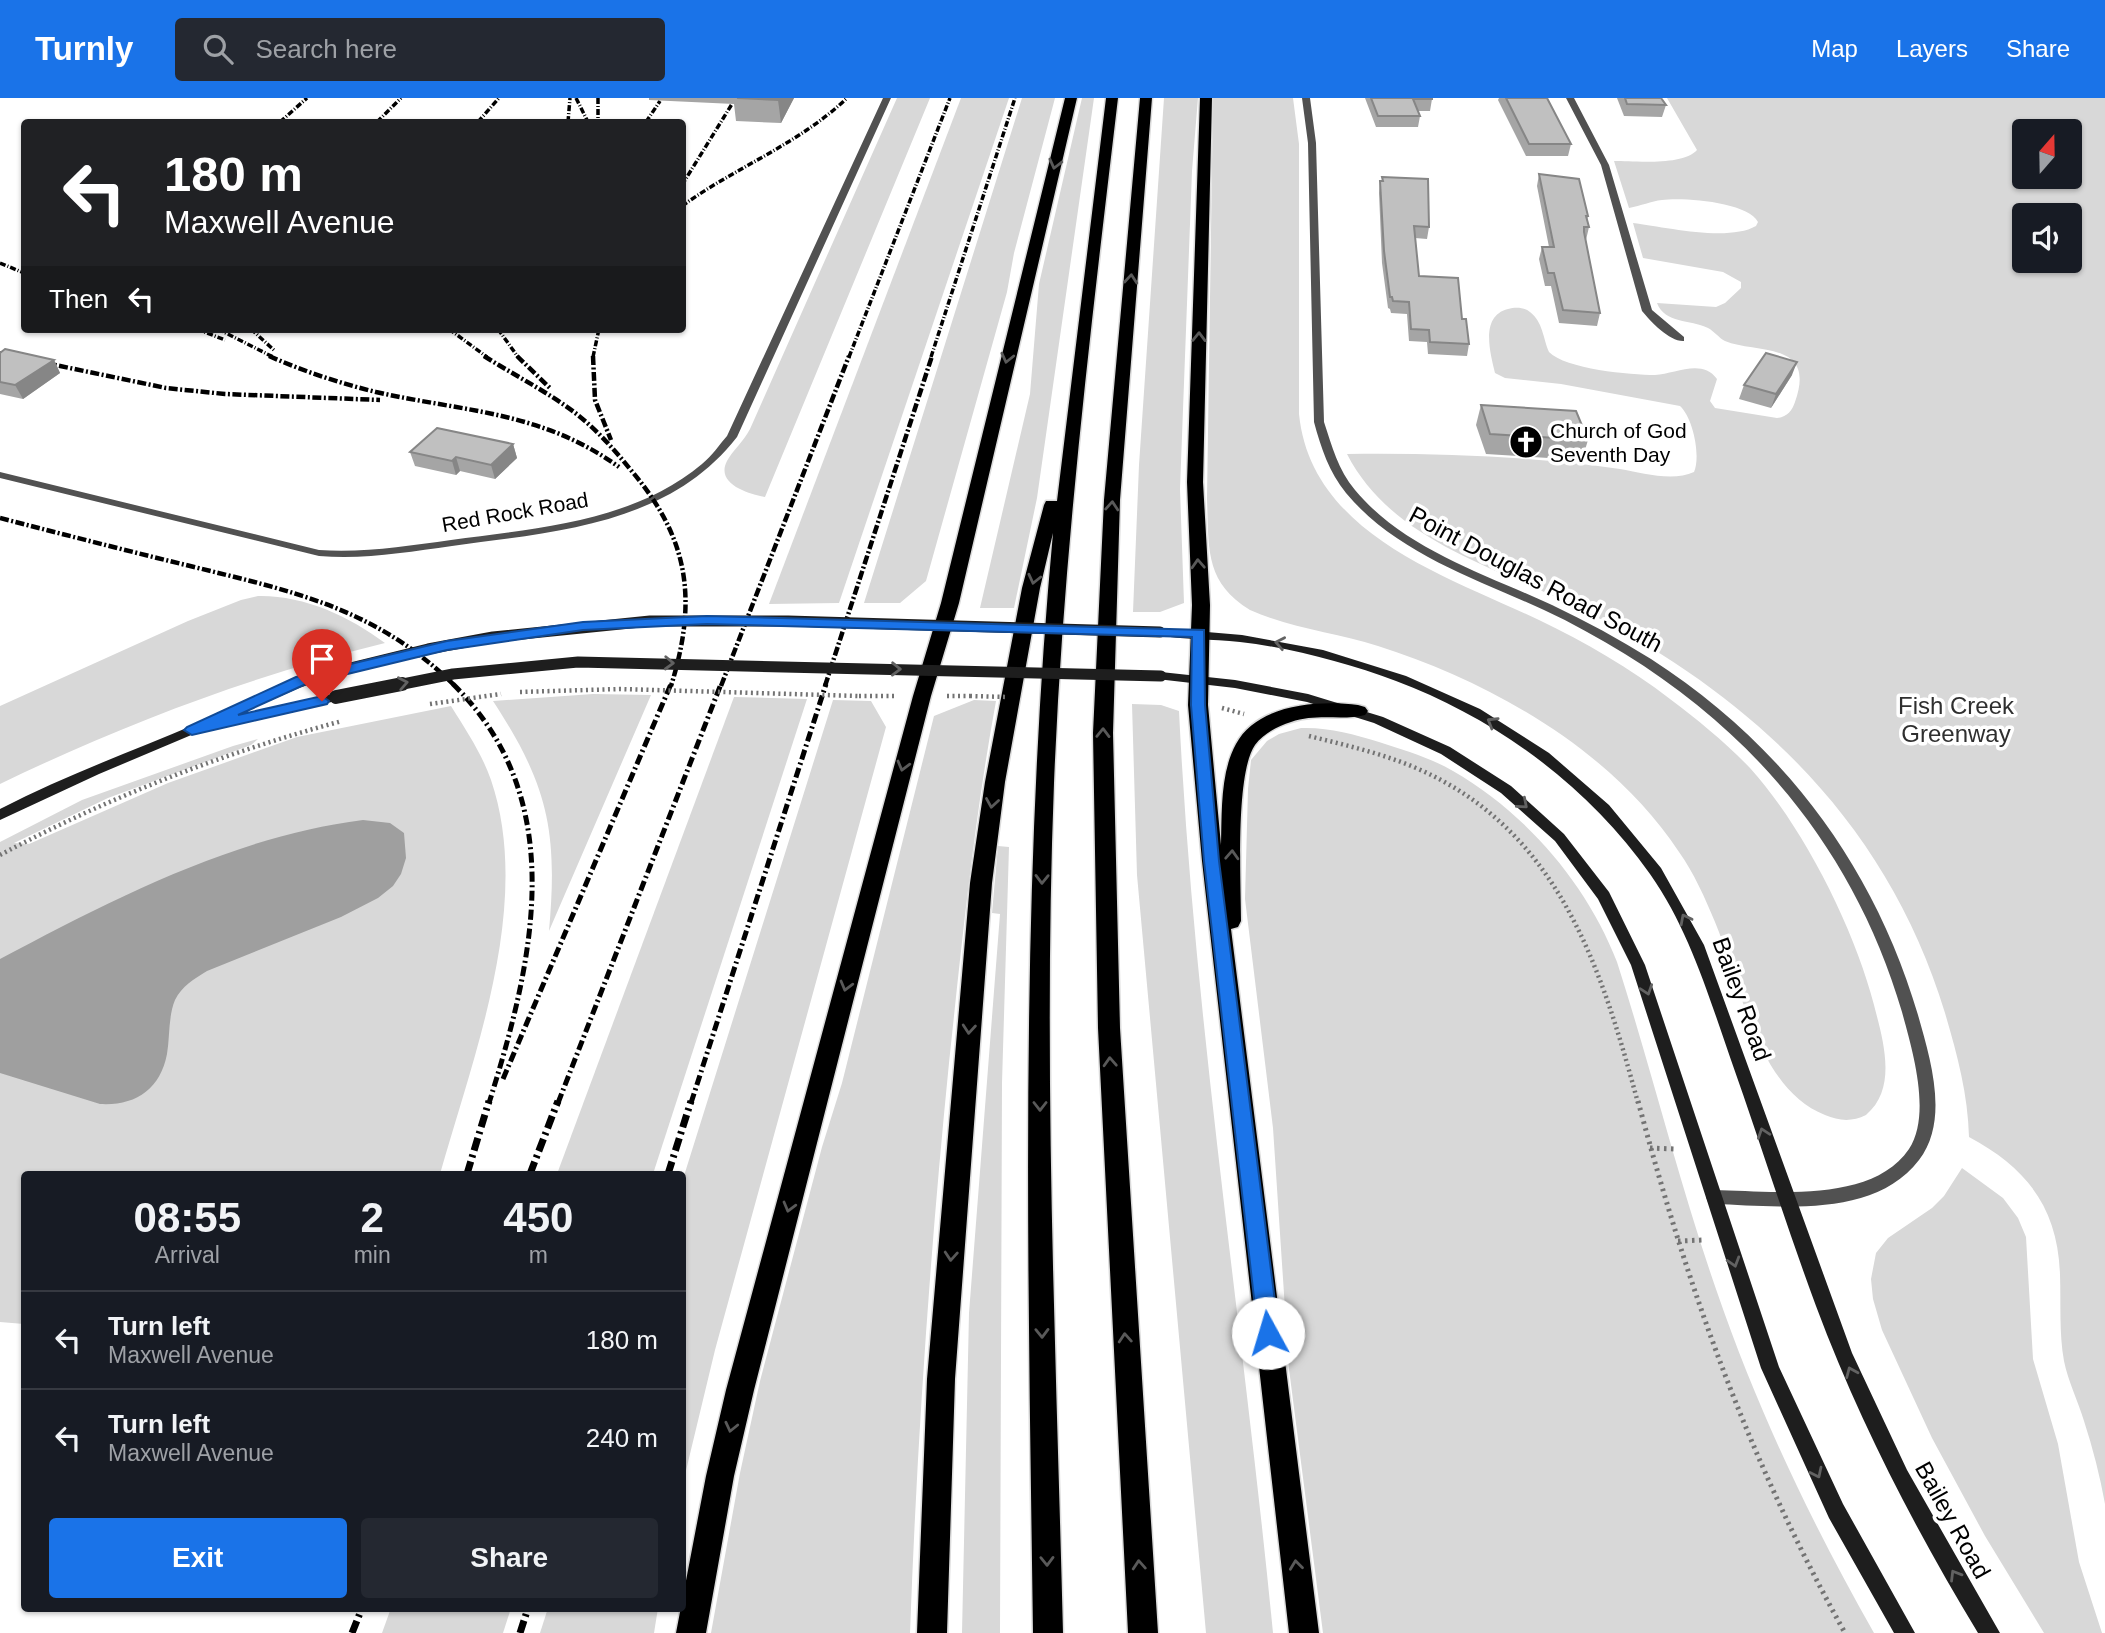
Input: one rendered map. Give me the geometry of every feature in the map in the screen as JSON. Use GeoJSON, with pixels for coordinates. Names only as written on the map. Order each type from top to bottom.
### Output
{"type":"FeatureCollection","features":[{"type":"Feature","properties":{"kind":"highway"},"geometry":{"type":"LineString","coordinates":[[691,1633],[720,1476],[740,1390],[920,700],[944,625],[1071,98]]}},
{"type":"Feature","properties":{"kind":"highway"},"geometry":{"type":"LineString","coordinates":[[1048,1633],[1040,1182],[1040,948],[1046,732],[1058,547],[1112,98]]}},
{"type":"Feature","properties":{"kind":"highway"},"geometry":{"type":"LineString","coordinates":[[1143,1633],[1109,1028],[1103,733],[1112,500],[1146,98]]}},
{"type":"Feature","properties":{"kind":"highway"},"geometry":{"type":"LineString","coordinates":[[1206,98],[1195,482],[1198,705],[1212,861],[1304,1633]]}},
{"type":"Feature","properties":{"kind":"highway"},"geometry":{"type":"LineString","coordinates":[[932,1633],[941,1379],[981,883],[995,782],[1031,588],[1073,418]]}},
{"type":"Feature","properties":{"kind":"highway"},"geometry":{"type":"LineString","coordinates":[[1229,996],[1231,867],[1237,766],[1245,745],[1254,734],[1270,723],[1314,711],[1359,711]]}},
{"type":"Feature","properties":{"kind":"main road","name":"Bailey Road"},"geometry":{"type":"LineString","coordinates":[[192,730],[302,681],[428,649],[493,637],[612,624],[707,620],[1199,633],[1256,639],[1314,650],[1371,666],[1461,704],[1510,733],[1561,769],[1611,815],[1643,851],[1687,921],[1827,1313],[1875,1426],[1934,1539],[1990,1633]]}},
{"type":"Feature","properties":{"kind":"main road"},"geometry":{"type":"LineString","coordinates":[[0,815],[83,774],[192,730],[453,674],[578,662],[1197,678],[1288,691],[1359,711],[1433,743],[1491,779],[1540,819],[1587,870],[1616,913],[1632,948],[1756,1331],[1791,1417],[1836,1511],[1905,1633]]}},
{"type":"Feature","properties":{"kind":"street","name":"Red Rock Road"},"geometry":{"type":"LineString","coordinates":[[0,475],[319,553],[345,555],[533,532],[592,520],[651,500],[704,469],[732,437],[887,98]]}},
{"type":"Feature","properties":{"kind":"street","name":"Point Douglas Road South"},"geometry":{"type":"LineString","coordinates":[[1306,98],[1312,143],[1319,422],[1322,442],[1342,480],[1378,517],[1420,547],[1600,634],[1699,699],[1752,745],[1807,804],[1836,845],[1881,933],[1899,978],[1922,1068],[1927,1109],[1922,1138],[1913,1156],[1871,1185],[1837,1195],[1714,1197]]}},
{"type":"Feature","properties":{"kind":"street"},"geometry":{"type":"LineString","coordinates":[[1570,98],[1605,165],[1647,311],[1681,339]]}},
{"type":"Feature","properties":{"kind":"path"},"geometry":{"type":"LineString","coordinates":[[427,704],[500,694],[586,689],[859,696]]}},
{"type":"Feature","properties":{"kind":"path"},"geometry":{"type":"LineString","coordinates":[[1198,705],[1227,708],[1302,734],[1388,756],[1450,785],[1517,839],[1569,905],[1587,940],[1608,998],[1674,1228],[1722,1376],[1789,1526],[1845,1633]]}},
{"type":"Feature","properties":{"kind":"path"},"geometry":{"type":"LineString","coordinates":[[0,856],[57,826],[141,789],[259,746],[353,719]]}},
{"type":"Feature","properties":{"kind":"green space"},"geometry":{"type":"Polygon","coordinates":[[[897,98],[930,98],[765,497],[743,490],[726,476],[727,461],[750,429],[897,98]]]}},
{"type":"Feature","properties":{"kind":"green space"},"geometry":{"type":"Polygon","coordinates":[[[961,98],[1009,98],[839,603],[769,604],[961,98]]]}},
{"type":"Feature","properties":{"kind":"green space"},"geometry":{"type":"Polygon","coordinates":[[[1022,98],[1055,98],[1014,253],[1007,292],[926,581],[900,603],[864,603],[1022,98]]]}},
{"type":"Feature","properties":{"kind":"green space"},"geometry":{"type":"Polygon","coordinates":[[[1082,98],[1094,98],[1037,498],[1014,608],[980,608],[1030,394],[1039,284],[1082,98]]]}},
{"type":"Feature","properties":{"kind":"green space"},"geometry":{"type":"Polygon","coordinates":[[[1164,98],[1198,98],[1192,171],[1180,489],[1184,603],[1160,612],[1133,612],[1139,465],[1164,98]]]}},
{"type":"Feature","properties":{"kind":"green space"},"geometry":{"type":"Polygon","coordinates":[[[1213,98],[1293,98],[1299,144],[1299,414],[1309,456],[1328,491],[1356,520],[1389,546],[1425,567],[1573,637],[1639,677],[1701,723],[1750,768],[1770,792],[1808,849],[1840,912],[1865,975],[1881,1033],[1885,1063],[1882,1091],[1876,1104],[1866,1115],[1856,1119],[1835,1119],[1802,1102],[1783,1082],[1754,1031],[1715,922],[1690,868],[1651,815],[1620,782],[1584,751],[1546,724],[1463,679],[1378,646],[1265,616],[1250,610],[1224,588],[1212,562],[1209,548],[1207,499],[1213,98]]]}},
{"type":"Feature","properties":{"kind":"green space","name":"Fish Creek Greenway"},"geometry":{"type":"Polygon","coordinates":[[[1667,98],[2105,98],[2105,1504],[2099,1473],[2064,1361],[2058,1251],[2046,1210],[2023,1177],[2007,1162],[1969,1137],[1967,1105],[1958,1059],[1945,1013],[1920,945],[1888,882],[1850,825],[1806,773],[1757,725],[1703,682],[1644,644],[1581,609],[1483,565],[1419,531],[1391,510],[1367,484],[1347,454],[1518,458],[1667,476],[1694,472],[1697,457],[1694,438],[1689,419],[1680,406],[1561,384],[1505,378],[1495,373],[1490,327],[1499,313],[1514,308],[1525,309],[1534,316],[1549,352],[1569,363],[1599,370],[1644,375],[1704,369],[1717,379],[1710,401],[1715,408],[1777,418],[1789,413],[1800,382],[1798,368],[1791,359],[1780,353],[1725,341],[1708,328],[1672,318],[1661,310],[1657,303],[1716,307],[1725,303],[1741,288],[1741,282],[1723,272],[1643,258],[1633,223],[1679,230],[1729,233],[1744,231],[1756,226],[1758,222],[1752,215],[1729,205],[1699,200],[1662,200],[1629,208],[1614,161],[1670,161],[1697,150],[1667,98]]]}},
{"type":"Feature","properties":{"kind":"green space"},"geometry":{"type":"Polygon","coordinates":[[[258,596],[292,599],[325,609],[356,624],[385,643],[237,686],[189,703],[94,741],[0,784],[0,706],[188,621],[258,596]]]}},
{"type":"Feature","properties":{"kind":"green space"},"geometry":{"type":"Polygon","coordinates":[[[593,694],[651,695],[549,931],[552,865],[545,810],[526,758],[493,701],[593,694]]]}},
{"type":"Feature","properties":{"kind":"green space"},"geometry":{"type":"Polygon","coordinates":[[[734,697],[807,699],[654,1171],[558,1171],[734,697]]]}},
{"type":"Feature","properties":{"kind":"green space"},"geometry":{"type":"Polygon","coordinates":[[[833,700],[871,701],[886,727],[715,1350],[686,1471],[686,1171],[833,700]]]}},
{"type":"Feature","properties":{"kind":"green space"},"geometry":{"type":"Polygon","coordinates":[[[974,700],[996,701],[969,881],[942,1134],[920,1419],[910,1633],[711,1633],[760,1381],[822,1147],[842,1083],[934,716],[974,700]]]}},
{"type":"Feature","properties":{"kind":"green space"},"geometry":{"type":"Polygon","coordinates":[[[1132,704],[1161,705],[1179,711],[1186,827],[1207,1057],[1273,1633],[1206,1633],[1137,875],[1132,704]]]}},
{"type":"Feature","properties":{"kind":"green space"},"geometry":{"type":"Polygon","coordinates":[[[451,706],[478,751],[491,780],[502,828],[506,877],[502,928],[482,1029],[441,1171],[21,1171],[21,1324],[0,1322],[0,842],[82,800],[233,746],[258,739],[251,745],[108,798],[14,843],[29,844],[168,783],[297,737],[451,706]]]}},
{"type":"Feature","properties":{"kind":"green space"},"geometry":{"type":"Polygon","coordinates":[[[1301,728],[1360,736],[1436,762],[1453,771],[1480,788],[1529,829],[1571,878],[1589,905],[1617,962],[1703,1251],[1750,1380],[1808,1509],[1874,1633],[1323,1633],[1289,1369],[1273,1128],[1245,899],[1251,760],[1267,741],[1279,734],[1301,728]]]}},
{"type":"Feature","properties":{"kind":"green space"},"geometry":{"type":"Polygon","coordinates":[[[998,846],[1009,847],[1002,1083],[1000,1633],[962,1633],[969,1313],[1000,914],[992,913],[998,846]]]}},
{"type":"Feature","properties":{"kind":"green space"},"geometry":{"type":"Polygon","coordinates":[[[1962,1168],[2003,1198],[2018,1218],[2026,1237],[2033,1359],[2058,1444],[2079,1562],[2102,1633],[2044,1633],[1985,1536],[1932,1438],[1882,1330],[1873,1299],[1871,1279],[1876,1253],[1888,1238],[1932,1208],[1944,1196],[1962,1168]]]}},
{"type":"Feature","properties":{"kind":"green space"},"geometry":{"type":"Polygon","coordinates":[[[390,1612],[510,1612],[503,1633],[382,1633],[390,1612]]]}},
{"type":"Feature","properties":{"kind":"green space"},"geometry":{"type":"Polygon","coordinates":[[[547,1612],[657,1612],[654,1633],[540,1633],[547,1612]]]}},
{"type":"Feature","properties":{"kind":"shaded area"},"geometry":{"type":"Polygon","coordinates":[[[363,820],[390,823],[404,833],[406,858],[401,874],[393,886],[378,898],[341,917],[207,971],[189,983],[175,1000],[164,1067],[144,1093],[124,1102],[100,1104],[0,1073],[0,959],[86,914],[222,855],[315,828],[363,820]]]}},
{"type":"Feature","properties":{"kind":"building"},"geometry":{"type":"Polygon","coordinates":[[[737,98],[779,98],[778,100],[737,98]]]}},
{"type":"Feature","properties":{"kind":"building"},"geometry":{"type":"Polygon","coordinates":[[[1371,98],[1432,99],[1413,99],[1420,116],[1378,116],[1371,98]]]}},
{"type":"Feature","properties":{"kind":"building"},"geometry":{"type":"Polygon","coordinates":[[[1506,98],[1547,98],[1571,144],[1529,144],[1506,98]]]}},
{"type":"Feature","properties":{"kind":"building"},"geometry":{"type":"Polygon","coordinates":[[[1625,98],[1661,98],[1666,105],[1627,104],[1625,98]]]}},
{"type":"Feature","properties":{"kind":"building"},"geometry":{"type":"Polygon","coordinates":[[[1539,174],[1579,179],[1588,216],[1589,227],[1584,227],[1584,232],[1600,313],[1563,310],[1554,273],[1548,273],[1542,247],[1554,247],[1539,174]]]}},
{"type":"Feature","properties":{"kind":"building"},"geometry":{"type":"Polygon","coordinates":[[[1382,177],[1428,179],[1429,227],[1414,226],[1419,276],[1458,278],[1462,319],[1466,319],[1469,344],[1430,342],[1429,330],[1411,329],[1409,302],[1393,301],[1390,297],[1384,251],[1380,181],[1383,181],[1382,177]]]}},
{"type":"Feature","properties":{"kind":"building"},"geometry":{"type":"Polygon","coordinates":[[[5,349],[54,360],[15,385],[0,382],[0,353],[5,349]]]}},
{"type":"Feature","properties":{"kind":"building"},"geometry":{"type":"Polygon","coordinates":[[[1766,353],[1797,362],[1776,394],[1744,385],[1766,353]]]}},
{"type":"Feature","properties":{"kind":"building"},"geometry":{"type":"Polygon","coordinates":[[[1481,405],[1576,411],[1588,440],[1490,434],[1481,405]]]}},
{"type":"Feature","properties":{"kind":"building"},"geometry":{"type":"Polygon","coordinates":[[[437,428],[513,444],[491,465],[456,457],[452,461],[410,452],[437,428]]]}},
{"type":"Feature","properties":{"kind":"railway"},"geometry":{"type":"LineString","coordinates":[[283,119],[307,98]]}},
{"type":"Feature","properties":{"kind":"railway"},"geometry":{"type":"LineString","coordinates":[[380,119],[401,98]]}},
{"type":"Feature","properties":{"kind":"railway"},"geometry":{"type":"LineString","coordinates":[[481,119],[499,98]]}},
{"type":"Feature","properties":{"kind":"railway"},"geometry":{"type":"LineString","coordinates":[[568,119],[570,98]]}},
{"type":"Feature","properties":{"kind":"railway"},"geometry":{"type":"LineString","coordinates":[[576,98],[586,119]]}},
{"type":"Feature","properties":{"kind":"railway"},"geometry":{"type":"LineString","coordinates":[[598,98],[598,119]]}},
{"type":"Feature","properties":{"kind":"railway"},"geometry":{"type":"LineString","coordinates":[[686,203],[809,129],[847,98]]}},
{"type":"Feature","properties":{"kind":"railway"},"geometry":{"type":"LineString","coordinates":[[849,357],[950,98]]}},
{"type":"Feature","properties":{"kind":"railway"},"geometry":{"type":"LineString","coordinates":[[931,357],[1015,98]]}},
{"type":"Feature","properties":{"kind":"railway"},"geometry":{"type":"LineString","coordinates":[[648,119],[660,101]]}},
{"type":"Feature","properties":{"kind":"railway"},"geometry":{"type":"LineString","coordinates":[[686,179],[732,104]]}},
{"type":"Feature","properties":{"kind":"railway"},"geometry":{"type":"LineString","coordinates":[[0,263],[21,272]]}},
{"type":"Feature","properties":{"kind":"railway"},"geometry":{"type":"LineString","coordinates":[[207,333],[225,340]]}},
{"type":"Feature","properties":{"kind":"railway"},"geometry":{"type":"LineString","coordinates":[[226,333],[273,357]]}},
{"type":"Feature","properties":{"kind":"railway"},"geometry":{"type":"LineString","coordinates":[[255,333],[275,351]]}},
{"type":"Feature","properties":{"kind":"railway"},"geometry":{"type":"LineString","coordinates":[[454,333],[487,357]]}},
{"type":"Feature","properties":{"kind":"railway"},"geometry":{"type":"LineString","coordinates":[[501,333],[518,357]]}},
{"type":"Feature","properties":{"kind":"railway"},"geometry":{"type":"LineString","coordinates":[[593,357],[598,333]]}},
{"type":"Feature","properties":{"kind":"railway"},"geometry":{"type":"LineString","coordinates":[[0,353],[20,357]]}},
{"type":"Feature","properties":{"kind":"railway"},"geometry":{"type":"LineString","coordinates":[[12,356],[166,388],[225,394],[380,400]]}},
{"type":"Feature","properties":{"kind":"railway"},"geometry":{"type":"LineString","coordinates":[[269,356],[335,381],[531,424],[561,434],[619,467]]}},
{"type":"Feature","properties":{"kind":"railway"},"geometry":{"type":"LineString","coordinates":[[484,356],[552,397],[589,425],[630,469],[665,520],[683,571],[685,597],[684,625],[671,686]]}},
{"type":"Feature","properties":{"kind":"railway"},"geometry":{"type":"LineString","coordinates":[[721,686],[849,356]]}},
{"type":"Feature","properties":{"kind":"railway"},"geometry":{"type":"LineString","coordinates":[[825,686],[932,356]]}},
{"type":"Feature","properties":{"kind":"railway"},"geometry":{"type":"LineString","coordinates":[[518,357],[551,389]]}},
{"type":"Feature","properties":{"kind":"railway"},"geometry":{"type":"LineString","coordinates":[[593,357],[595,400],[611,440]]}},
{"type":"Feature","properties":{"kind":"railway"},"geometry":{"type":"LineString","coordinates":[[0,518],[261,584],[330,606],[394,637],[425,659],[454,685]]}},
{"type":"Feature","properties":{"kind":"railway"},"geometry":{"type":"LineString","coordinates":[[503,1079],[671,684]]}},
{"type":"Feature","properties":{"kind":"railway"},"geometry":{"type":"LineString","coordinates":[[558,1103],[721,684]]}},
{"type":"Feature","properties":{"kind":"railway"},"geometry":{"type":"LineString","coordinates":[[691,1103],[826,684]]}},
{"type":"Feature","properties":{"kind":"railway"},"geometry":{"type":"LineString","coordinates":[[454,685],[491,730],[515,779],[528,831],[532,885],[528,940],[519,995],[489,1103]]}},
{"type":"Feature","properties":{"kind":"railway"},"geometry":{"type":"LineString","coordinates":[[468,1171],[489,1101]]}},
{"type":"Feature","properties":{"kind":"railway"},"geometry":{"type":"LineString","coordinates":[[531,1171],[558,1101]]}},
{"type":"Feature","properties":{"kind":"railway"},"geometry":{"type":"LineString","coordinates":[[669,1171],[691,1101]]}},
{"type":"Feature","properties":{"kind":"railway"},"geometry":{"type":"LineString","coordinates":[[352,1633],[360,1612]]}},
{"type":"Feature","properties":{"kind":"railway"},"geometry":{"type":"LineString","coordinates":[[520,1633],[527,1612]]}},
{"type":"Feature","properties":{"kind":"place","name":"Church of God Seventh Day"},"geometry":{"type":"Point","coordinates":[1526,442]}},
{"type":"Feature","properties":{"kind":"route"},"geometry":{"type":"LineString","coordinates":[[322,701],[192,730],[302,681],[447,645],[583,626],[707,620],[1199,633],[1198,705],[1212,861],[1268,1333]]}}]}
